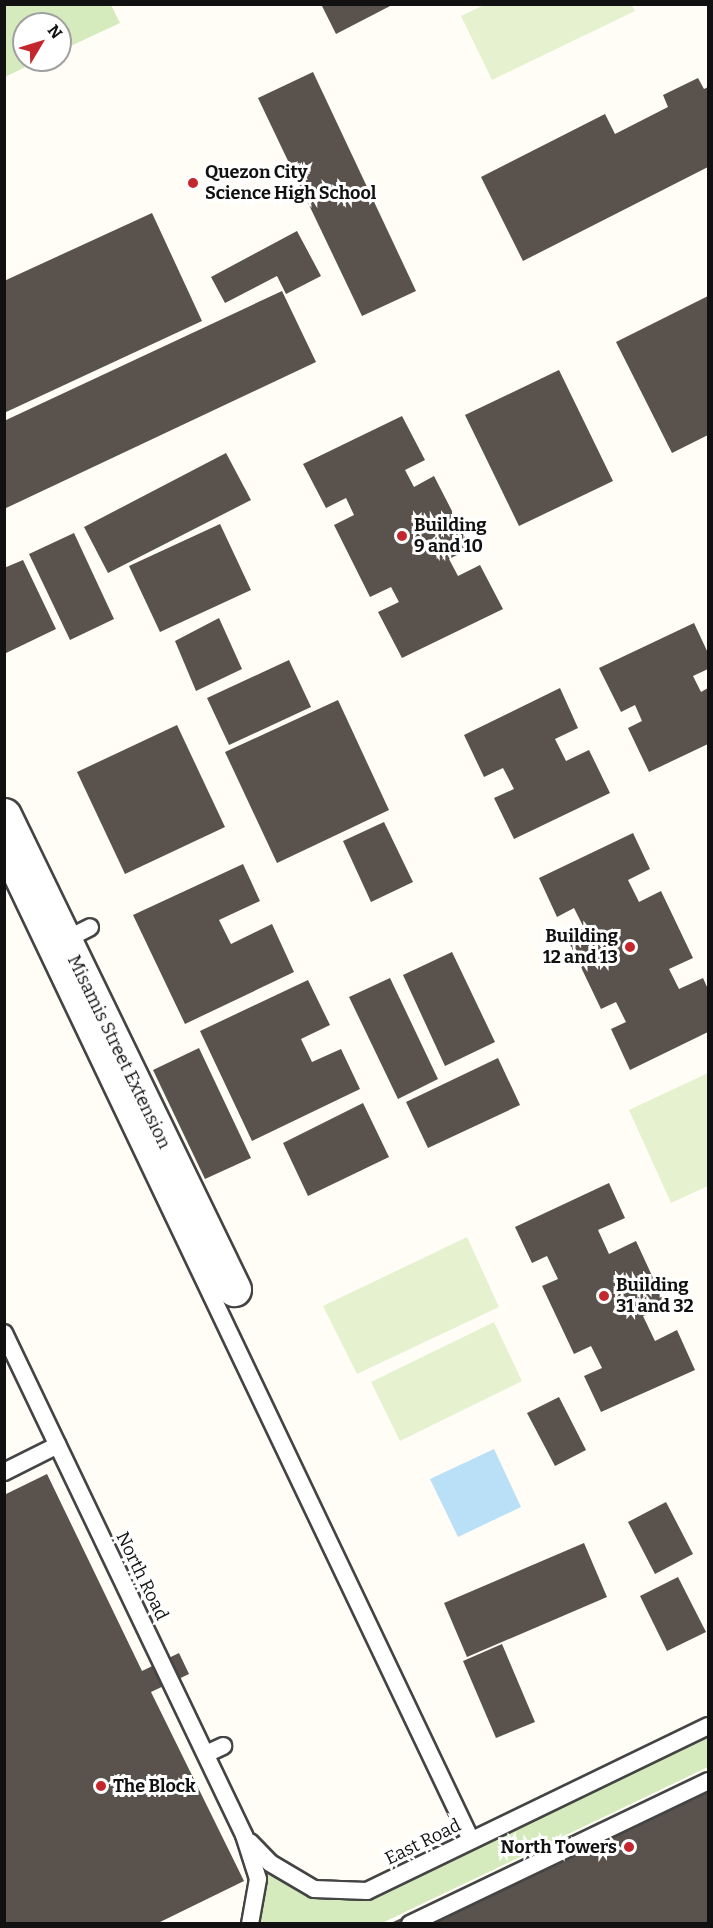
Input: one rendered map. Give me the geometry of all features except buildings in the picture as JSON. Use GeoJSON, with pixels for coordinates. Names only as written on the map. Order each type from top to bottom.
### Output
{"type":"FeatureCollection","features":[{"type":"Feature","properties":{"kind":"street","name":"Misamis Street Extension"},"geometry":{"type":"LineString","coordinates":[[4,815],[77,933],[234,1289]]}},
{"type":"Feature","properties":{"kind":"lane"},"geometry":{"type":"LineString","coordinates":[[4,860],[471,1840]]}},
{"type":"Feature","properties":{"kind":"lane","name":"North Road"},"geometry":{"type":"LineString","coordinates":[[4,1334],[244,1834]]}},
{"type":"Feature","properties":{"kind":"lane"},"geometry":{"type":"LineString","coordinates":[[4,1472],[58,1445]]}},
{"type":"Feature","properties":{"kind":"lane","name":"East Road"},"geometry":{"type":"LineString","coordinates":[[244,1834],[270,1863],[298,1881],[348,1893],[367,1891],[708,1726]]}},
{"type":"Feature","properties":{"kind":"lane"},"geometry":{"type":"LineString","coordinates":[[206,1755],[222,1746]]}},
{"type":"Feature","properties":{"kind":"lane"},"geometry":{"type":"LineString","coordinates":[[410,1923],[708,1780]]}},
{"type":"Feature","properties":{"kind":"lane"},"geometry":{"type":"LineString","coordinates":[[244,1834],[258,1879],[250,1923]]}},
{"type":"Feature","properties":{"kind":"green space"},"geometry":{"type":"Polygon","coordinates":[[[486,4],[631,4],[635,11],[492,80],[461,16],[486,4]]]}},
{"type":"Feature","properties":{"kind":"green space"},"geometry":{"type":"Polygon","coordinates":[[[4,5],[111,5],[120,23],[72,45],[72,12],[12,12],[12,72],[15,72],[5,77],[4,5]]]}},
{"type":"Feature","properties":{"kind":"green space"},"geometry":{"type":"Polygon","coordinates":[[[708,1073],[708,1186],[671,1203],[629,1110],[708,1073]]]}},
{"type":"Feature","properties":{"kind":"green space"},"geometry":{"type":"Polygon","coordinates":[[[467,1237],[499,1307],[357,1374],[323,1306],[467,1237]]]}},
{"type":"Feature","properties":{"kind":"green space"},"geometry":{"type":"Polygon","coordinates":[[[494,1322],[522,1381],[400,1441],[371,1382],[494,1322]]]}},
{"type":"Feature","properties":{"kind":"green space"},"geometry":{"type":"Polygon","coordinates":[[[708,1733],[708,1767],[382,1923],[257,1924],[259,1862],[321,1899],[369,1896],[708,1733]]]}},
{"type":"Feature","properties":{"kind":"water"},"geometry":{"type":"Polygon","coordinates":[[[494,1449],[521,1507],[458,1537],[430,1479],[494,1449]]]}},
{"type":"Feature","properties":{"kind":"place","name":"Quezon City Science High School"},"geometry":{"type":"Point","coordinates":[193,183]}},
{"type":"Feature","properties":{"kind":"place","name":"Building 9 and 10"},"geometry":{"type":"Point","coordinates":[402,536]}},
{"type":"Feature","properties":{"kind":"place","name":"Building 12 and 13"},"geometry":{"type":"Point","coordinates":[630,947]}},
{"type":"Feature","properties":{"kind":"place","name":"Building 31 and 32"},"geometry":{"type":"Point","coordinates":[604,1296]}},
{"type":"Feature","properties":{"kind":"place","name":"The Block"},"geometry":{"type":"Point","coordinates":[101,1786]}},
{"type":"Feature","properties":{"kind":"place","name":"North Towers"},"geometry":{"type":"Point","coordinates":[629,1847]}}]}
